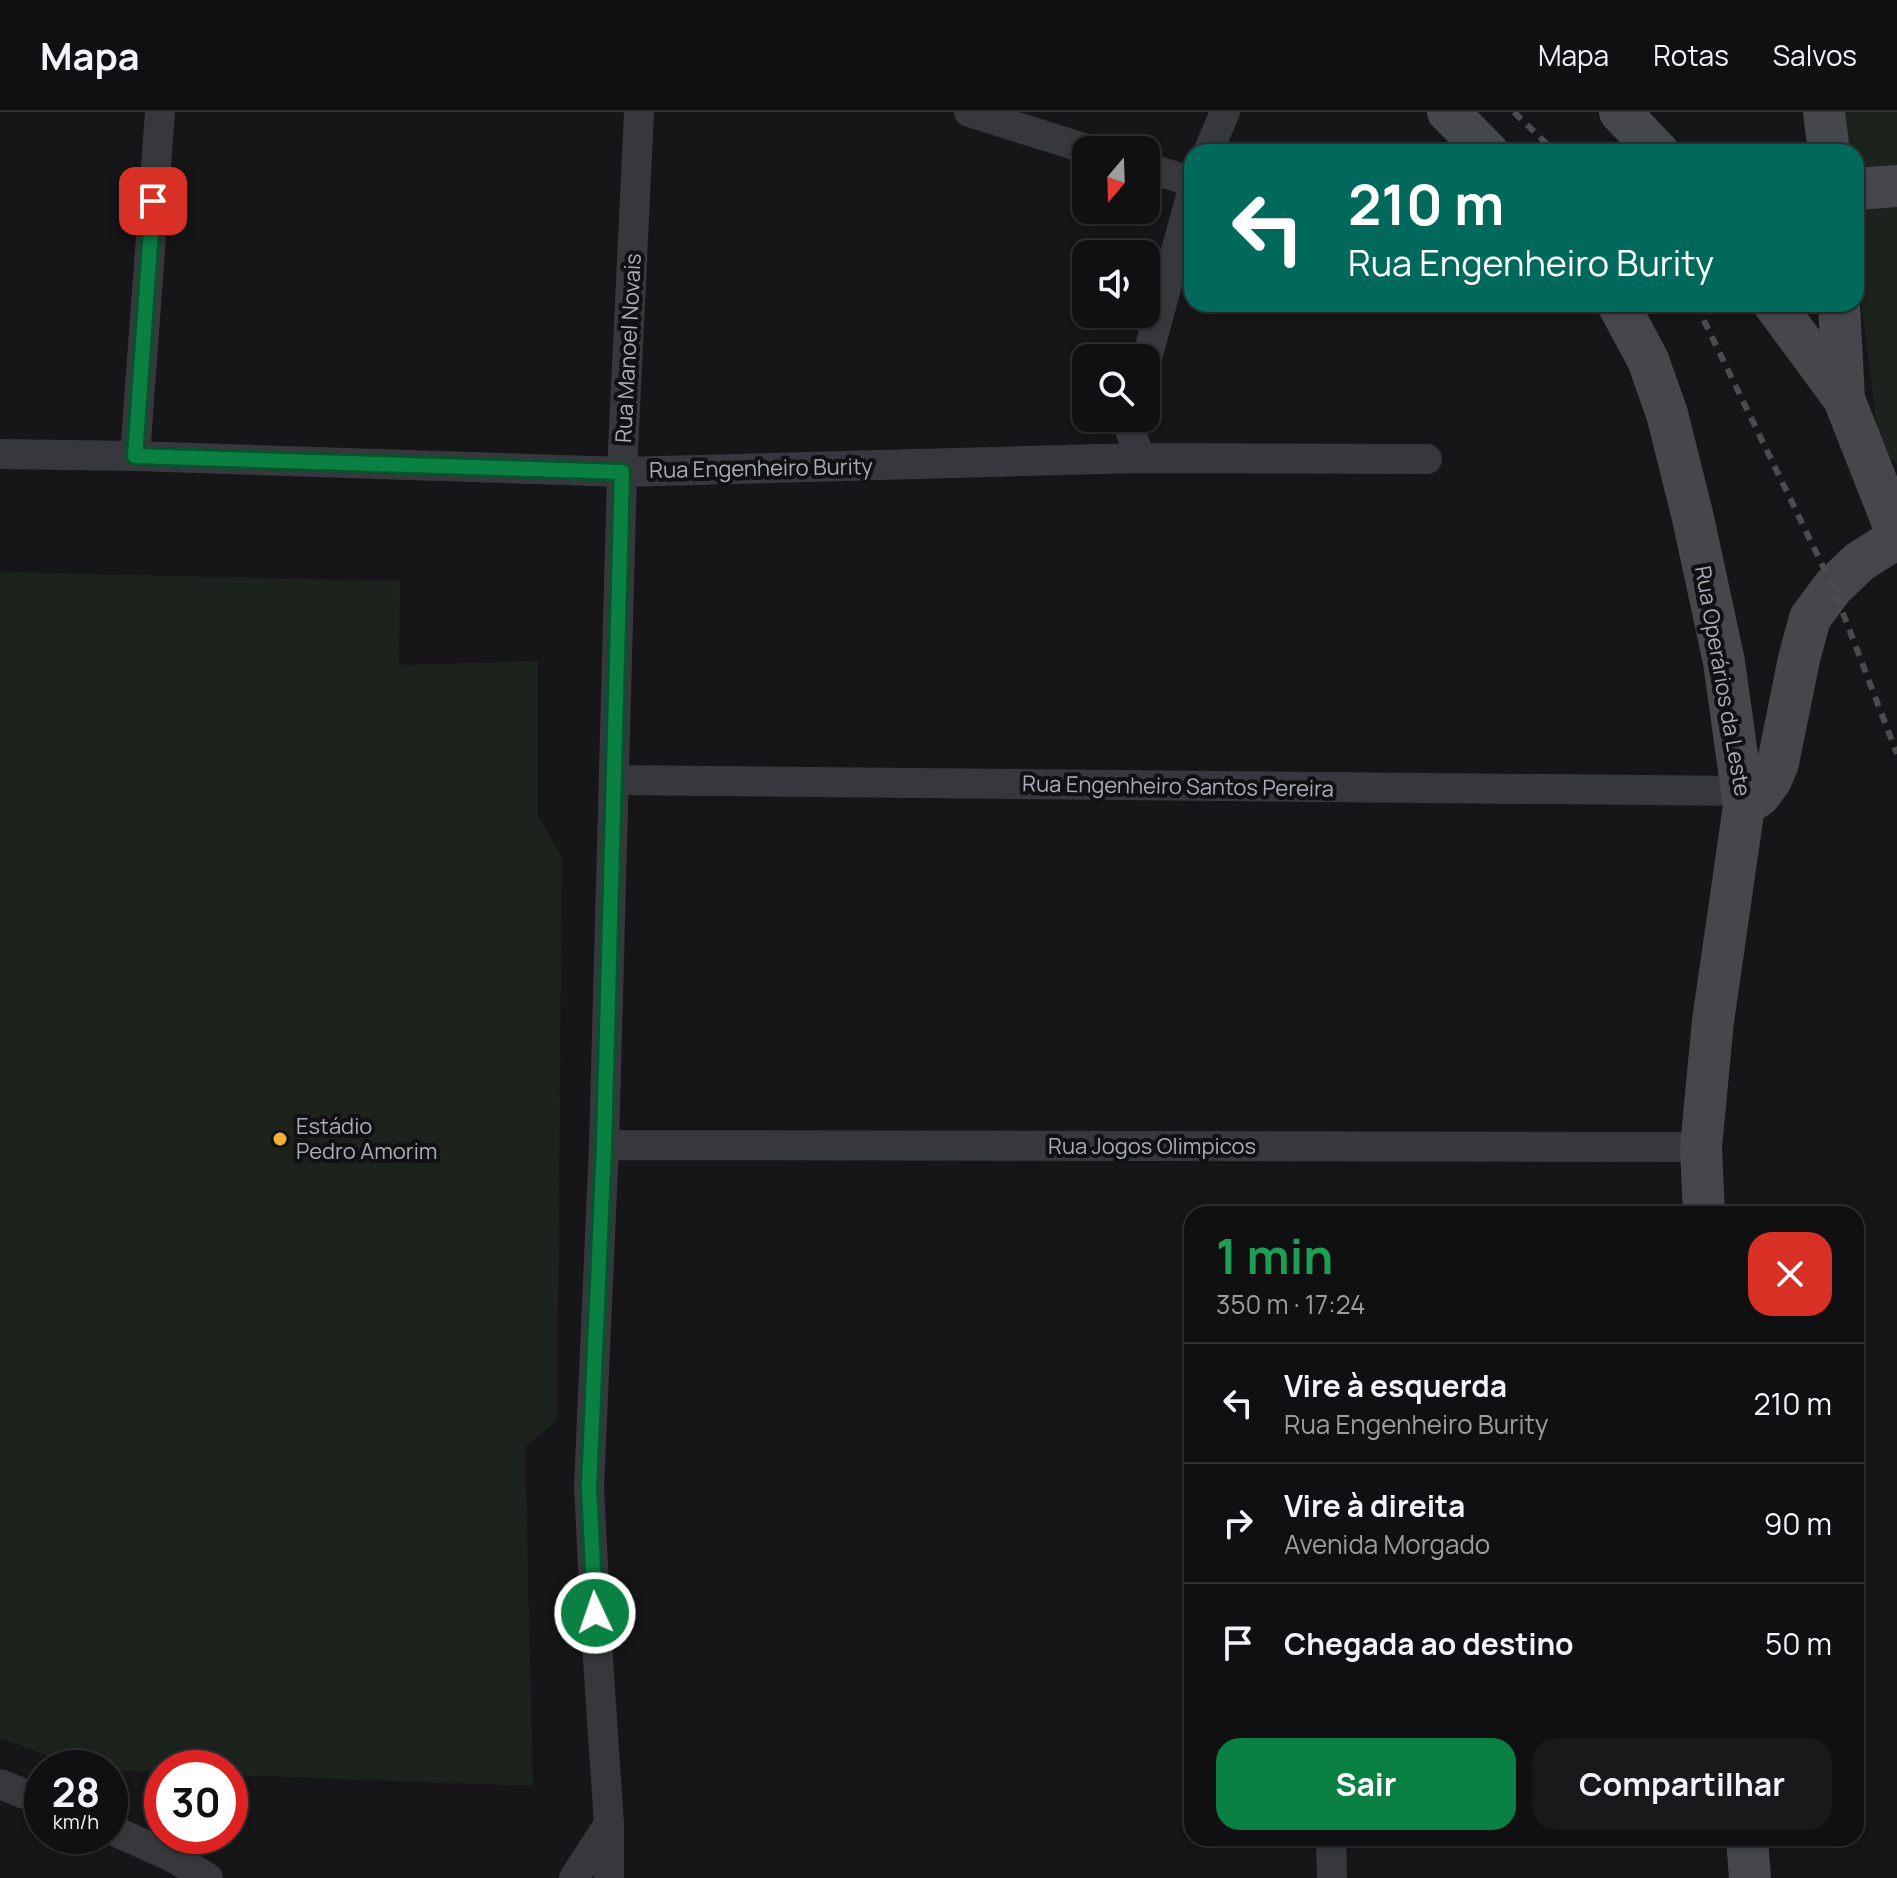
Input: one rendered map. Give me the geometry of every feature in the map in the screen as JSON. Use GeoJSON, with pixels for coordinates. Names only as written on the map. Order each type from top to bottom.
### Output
{"type":"FeatureCollection","features":[{"type":"Feature","properties":{"kind":"street"},"geometry":{"type":"LineString","coordinates":[[135,456],[160,112]]}},
{"type":"Feature","properties":{"kind":"street","name":"Rua Manoel Novais"},"geometry":{"type":"LineString","coordinates":[[609,1878],[609,1824],[589,1487],[604,1145],[622,472],[639,112]]}},
{"type":"Feature","properties":{"kind":"street"},"geometry":{"type":"LineString","coordinates":[[969,112],[1072,144]]}},
{"type":"Feature","properties":{"kind":"street"},"geometry":{"type":"LineString","coordinates":[[1211,144],[1225,112]]}},
{"type":"Feature","properties":{"kind":"street"},"geometry":{"type":"LineString","coordinates":[[1448,112],[1480,144]]}},
{"type":"Feature","properties":{"kind":"street"},"geometry":{"type":"LineString","coordinates":[[1620,112],[1650,144]]}},
{"type":"Feature","properties":{"kind":"street"},"geometry":{"type":"LineString","coordinates":[[1824,112],[1828,144]]}},
{"type":"Feature","properties":{"kind":"street"},"geometry":{"type":"LineString","coordinates":[[1160,172],[1184,179]]}},
{"type":"Feature","properties":{"kind":"street"},"geometry":{"type":"LineString","coordinates":[[1864,188],[1897,186]]}},
{"type":"Feature","properties":{"kind":"street"},"geometry":{"type":"LineString","coordinates":[[1151,344],[1184,222]]}},
{"type":"Feature","properties":{"kind":"street","name":"Rua Operários da Leste"},"geometry":{"type":"LineString","coordinates":[[1622,312],[1648,360],[1671,429],[1724,662],[1743,799],[1713,1021],[1701,1147],[1704,1206]]}},
{"type":"Feature","properties":{"kind":"street"},"geometry":{"type":"LineString","coordinates":[[1743,799],[1759,796],[1771,780],[1778,763],[1810,618],[1833,587],[1859,562],[1897,536],[1844,399],[1780,312]]}},
{"type":"Feature","properties":{"kind":"street"},"geometry":{"type":"LineString","coordinates":[[1839,312],[1844,399]]}},
{"type":"Feature","properties":{"kind":"street"},"geometry":{"type":"LineString","coordinates":[[1131,432],[1140,458]]}},
{"type":"Feature","properties":{"kind":"street","name":"Rua Engenheiro Burity"},"geometry":{"type":"LineString","coordinates":[[0,454],[622,472],[1140,458],[1427,459]]}},
{"type":"Feature","properties":{"kind":"street","name":"Rua Engenheiro Santos Pereira"},"geometry":{"type":"LineString","coordinates":[[614,780],[1743,799]]}},
{"type":"Feature","properties":{"kind":"street","name":"Rua Jogos Olimpicos"},"geometry":{"type":"LineString","coordinates":[[604,1145],[1701,1147]]}},
{"type":"Feature","properties":{"kind":"street"},"geometry":{"type":"LineString","coordinates":[[0,1784],[24,1794]]}},
{"type":"Feature","properties":{"kind":"street"},"geometry":{"type":"LineString","coordinates":[[574,1878],[609,1824]]}},
{"type":"Feature","properties":{"kind":"street"},"geometry":{"type":"LineString","coordinates":[[128,1837],[208,1878]]}},
{"type":"Feature","properties":{"kind":"street"},"geometry":{"type":"LineString","coordinates":[[1331,1846],[1332,1878]]}},
{"type":"Feature","properties":{"kind":"street"},"geometry":{"type":"LineString","coordinates":[[1748,1846],[1750,1878]]}},
{"type":"Feature","properties":{"kind":"shaded area"},"geometry":{"type":"Polygon","coordinates":[[[1837,112],[1897,112],[1897,464],[1880,452],[1863,312],[1864,144],[1841,144],[1837,112]]]}},
{"type":"Feature","properties":{"kind":"shaded area","name":"Estádio Pedro Amorim"},"geometry":{"type":"Polygon","coordinates":[[[0,572],[400,581],[399,665],[538,661],[538,816],[562,858],[557,1420],[525,1448],[533,1786],[248,1776],[248,1750],[144,1750],[144,1771],[128,1771],[128,1750],[32,1750],[0,1738],[0,572]]]}},
{"type":"Feature","properties":{"kind":"railway"},"geometry":{"type":"LineString","coordinates":[[1514,112],[1547,144]]}},
{"type":"Feature","properties":{"kind":"railway"},"geometry":{"type":"LineString","coordinates":[[1700,312],[1833,587],[1897,754]]}},
{"type":"Feature","properties":{"kind":"place","name":"Estádio Pedro Amorim"},"geometry":{"type":"Point","coordinates":[280,1139]}},
{"type":"Feature","properties":{"kind":"route"},"geometry":{"type":"LineString","coordinates":[[153,201],[135,456],[622,472],[604,1145],[589,1487],[595,1613]]}}]}
